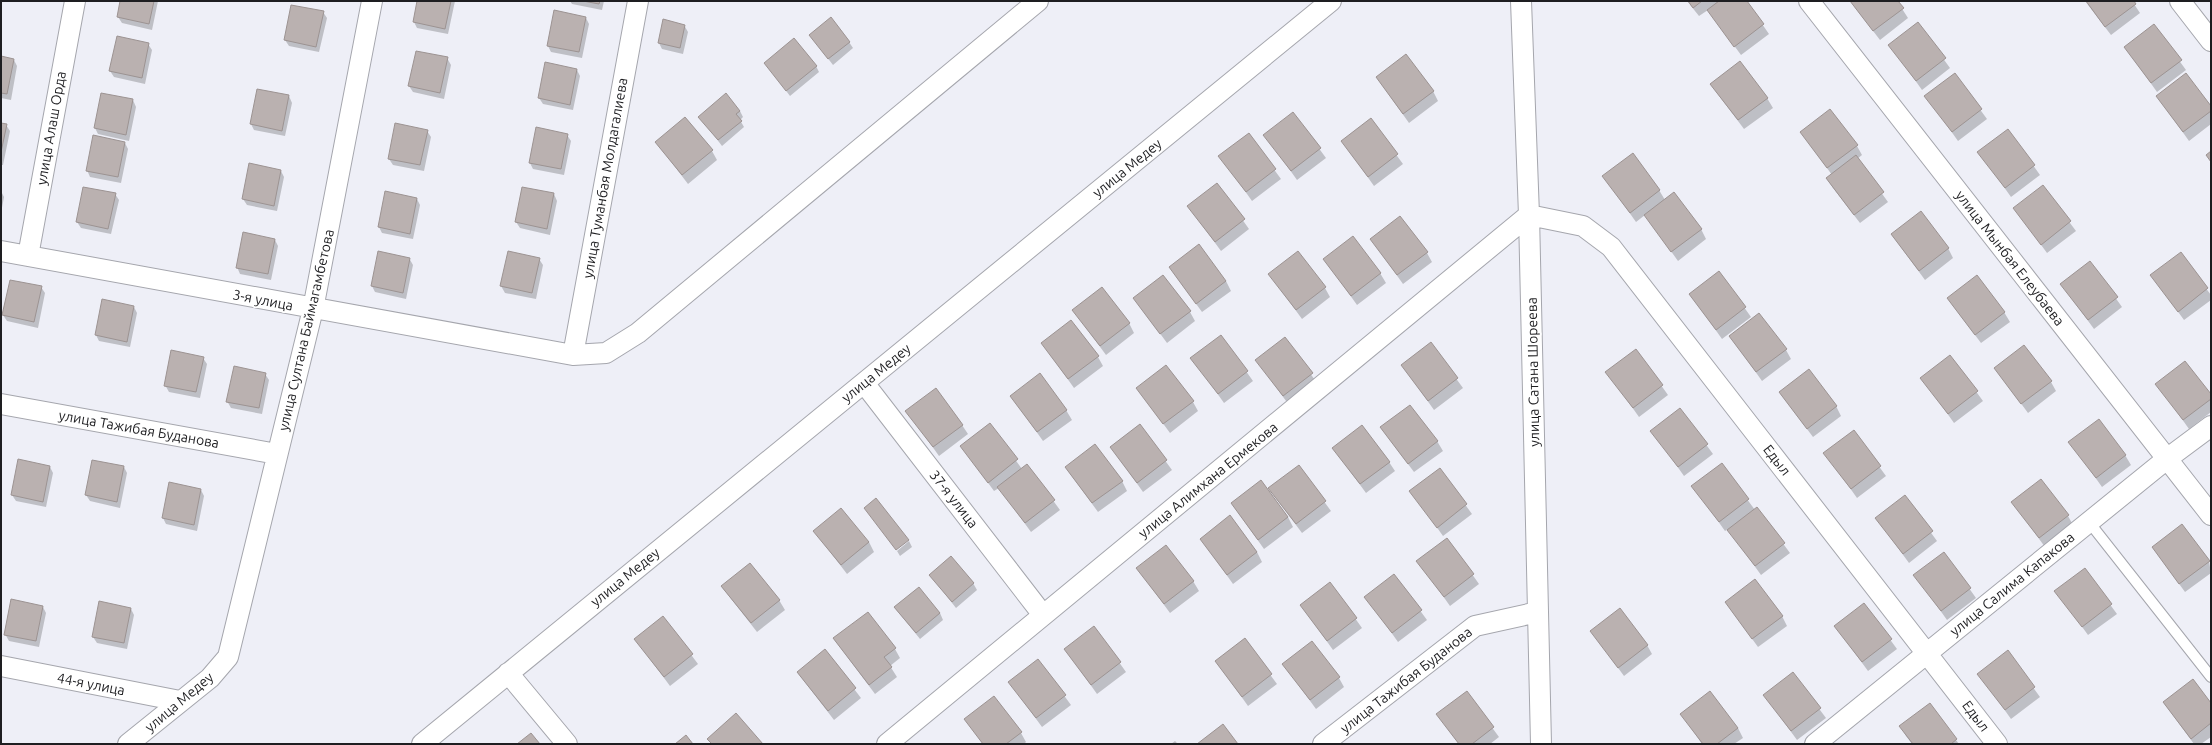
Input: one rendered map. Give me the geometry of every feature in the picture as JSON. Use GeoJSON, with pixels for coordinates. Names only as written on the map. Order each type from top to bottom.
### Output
{"type":"FeatureCollection","features":[{"type":"Feature","properties":{"kind":"street","name":"улица Алаш Орда"},"geometry":{"type":"LineString","coordinates":[[28,256],[75,1]]}},
{"type":"Feature","properties":{"kind":"street","name":"улица Султана Баймагамбетова"},"geometry":{"type":"LineString","coordinates":[[228,657],[313,309],[372,1]]}},
{"type":"Feature","properties":{"kind":"street","name":"улица Туманбая Молдагалиева"},"geometry":{"type":"LineString","coordinates":[[573,355],[638,1]]}},
{"type":"Feature","properties":{"kind":"street"},"geometry":{"type":"LineString","coordinates":[[573,355],[606,353],[638,333],[1038,1]]}},
{"type":"Feature","properties":{"kind":"street","name":"улица Медеу"},"geometry":{"type":"LineString","coordinates":[[422,744],[1331,1]]}},
{"type":"Feature","properties":{"kind":"street","name":"улица Сатана Шореева"},"geometry":{"type":"LineString","coordinates":[[1521,1],[1529,215],[1541,744]]}},
{"type":"Feature","properties":{"kind":"street","name":"улица Мынбая Елеубаева"},"geometry":{"type":"LineString","coordinates":[[1809,1],[2168,458],[2211,515]]}},
{"type":"Feature","properties":{"kind":"street"},"geometry":{"type":"LineString","coordinates":[[2180,1],[2211,41]]}},
{"type":"Feature","properties":{"kind":"street","name":"улица Алимхана Ермекова"},"geometry":{"type":"LineString","coordinates":[[887,744],[1529,215]]}},
{"type":"Feature","properties":{"kind":"street","name":"Едыл"},"geometry":{"type":"LineString","coordinates":[[1529,215],[1583,226],[1611,247],[1928,652],[1998,744]]}},
{"type":"Feature","properties":{"kind":"street","name":"3-я улица"},"geometry":{"type":"LineString","coordinates":[[1,251],[313,309],[573,355]]}},
{"type":"Feature","properties":{"kind":"street","name":"37-я улица"},"geometry":{"type":"LineString","coordinates":[[864,383],[1044,615]]}},
{"type":"Feature","properties":{"kind":"street","name":"улица Тажибая Буданова"},"geometry":{"type":"LineString","coordinates":[[1,404],[277,454]]}},
{"type":"Feature","properties":{"kind":"street","name":"улица Салима Капакова"},"geometry":{"type":"LineString","coordinates":[[1815,744],[2168,458],[2211,426]]}},
{"type":"Feature","properties":{"kind":"street","name":"улица Тажибая Буданова"},"geometry":{"type":"LineString","coordinates":[[1323,744],[1474,626],[1538,612]]}},
{"type":"Feature","properties":{"kind":"street","name":"улица Медеу"},"geometry":{"type":"LineString","coordinates":[[128,744],[210,678],[228,657]]}},
{"type":"Feature","properties":{"kind":"street","name":"44-я улица"},"geometry":{"type":"LineString","coordinates":[[1,666],[180,702]]}},
{"type":"Feature","properties":{"kind":"street"},"geometry":{"type":"LineString","coordinates":[[508,673],[566,744]]}},
{"type":"Feature","properties":{"kind":"lane"},"geometry":{"type":"LineString","coordinates":[[2089,522],[2211,677]]}},
{"type":"Feature","properties":{"kind":"building"},"geometry":{"type":"Polygon","coordinates":[[[120,1],[154,1],[149,24],[117,17],[120,1]]]}},
{"type":"Feature","properties":{"kind":"building"},"geometry":{"type":"Polygon","coordinates":[[[417,1],[451,1],[445,29],[413,22],[417,1]]]}},
{"type":"Feature","properties":{"kind":"building"},"geometry":{"type":"Polygon","coordinates":[[[583,1],[600,1],[599,4],[583,1]]]}},
{"type":"Feature","properties":{"kind":"building"},"geometry":{"type":"Polygon","coordinates":[[[1688,1],[1702,1],[1693,8],[1688,1]]]}},
{"type":"Feature","properties":{"kind":"building"},"geometry":{"type":"Polygon","coordinates":[[[1719,1],[1747,1],[1764,24],[1734,47],[1707,10],[1719,1]]]}},
{"type":"Feature","properties":{"kind":"building"},"geometry":{"type":"Polygon","coordinates":[[[1850,1],[1898,1],[1904,8],[1873,31],[1850,1]]]}},
{"type":"Feature","properties":{"kind":"building"},"geometry":{"type":"Polygon","coordinates":[[[2086,1],[2134,1],[2136,4],[2105,27],[2086,1]]]}},
{"type":"Feature","properties":{"kind":"building"},"geometry":{"type":"Polygon","coordinates":[[[291,5],[324,11],[316,47],[284,40],[291,5]]]}},
{"type":"Feature","properties":{"kind":"building"},"geometry":{"type":"Polygon","coordinates":[[[554,10],[586,17],[579,52],[547,46],[554,10]]]}},
{"type":"Feature","properties":{"kind":"building"},"geometry":{"type":"Polygon","coordinates":[[[831,17],[850,42],[828,59],[809,35],[831,17]]]}},
{"type":"Feature","properties":{"kind":"building"},"geometry":{"type":"Polygon","coordinates":[[[663,19],[685,25],[680,48],[658,43],[663,19]]]}},
{"type":"Feature","properties":{"kind":"building"},"geometry":{"type":"Polygon","coordinates":[[[1918,22],[1946,58],[1916,81],[1888,45],[1918,22]]]}},
{"type":"Feature","properties":{"kind":"building"},"geometry":{"type":"Polygon","coordinates":[[[2154,24],[2182,60],[2151,83],[2124,47],[2154,24]]]}},
{"type":"Feature","properties":{"kind":"building"},"geometry":{"type":"Polygon","coordinates":[[[117,36],[149,43],[142,78],[109,71],[117,36]]]}},
{"type":"Feature","properties":{"kind":"building"},"geometry":{"type":"Polygon","coordinates":[[[794,38],[817,66],[786,91],[764,63],[794,38]]]}},
{"type":"Feature","properties":{"kind":"building"},"geometry":{"type":"Polygon","coordinates":[[[416,51],[448,57],[440,93],[408,86],[416,51]]]}},
{"type":"Feature","properties":{"kind":"building"},"geometry":{"type":"Polygon","coordinates":[[[1406,54],[1434,91],[1403,114],[1376,77],[1406,54]]]}},
{"type":"Feature","properties":{"kind":"building"},"geometry":{"type":"Polygon","coordinates":[[[1,56],[14,59],[7,94],[1,93],[1,56]]]}},
{"type":"Feature","properties":{"kind":"building"},"geometry":{"type":"Polygon","coordinates":[[[1740,61],[1768,98],[1738,120],[1710,84],[1740,61]]]}},
{"type":"Feature","properties":{"kind":"building"},"geometry":{"type":"Polygon","coordinates":[[[545,62],[577,69],[570,105],[538,98],[545,62]]]}},
{"type":"Feature","properties":{"kind":"building"},"geometry":{"type":"Polygon","coordinates":[[[1955,73],[1982,109],[1952,132],[1924,96],[1955,73]]]}},
{"type":"Feature","properties":{"kind":"building"},"geometry":{"type":"Polygon","coordinates":[[[2186,73],[2211,106],[2211,111],[2183,132],[2156,96],[2186,73]]]}},
{"type":"Feature","properties":{"kind":"building"},"geometry":{"type":"Polygon","coordinates":[[[257,89],[289,95],[282,131],[250,124],[257,89]]]}},
{"type":"Feature","properties":{"kind":"building"},"geometry":{"type":"Polygon","coordinates":[[[101,93],[133,99],[126,135],[94,128],[101,93]]]}},
{"type":"Feature","properties":{"kind":"building"},"geometry":{"type":"Polygon","coordinates":[[[726,93],[740,111],[736,114],[742,121],[718,140],[698,117],[726,93]]]}},
{"type":"Feature","properties":{"kind":"building"},"geometry":{"type":"Polygon","coordinates":[[[1830,109],[1858,145],[1827,168],[1800,132],[1830,109]]]}},
{"type":"Feature","properties":{"kind":"building"},"geometry":{"type":"Polygon","coordinates":[[[1293,112],[1321,148],[1291,171],[1263,135],[1293,112]]]}},
{"type":"Feature","properties":{"kind":"building"},"geometry":{"type":"Polygon","coordinates":[[[685,117],[713,150],[682,175],[655,142],[685,117]]]}},
{"type":"Feature","properties":{"kind":"building"},"geometry":{"type":"Polygon","coordinates":[[[1371,118],[1398,154],[1368,177],[1341,141],[1371,118]]]}},
{"type":"Feature","properties":{"kind":"building"},"geometry":{"type":"Polygon","coordinates":[[[1,123],[7,124],[1,152],[1,123]]]}},
{"type":"Feature","properties":{"kind":"building"},"geometry":{"type":"Polygon","coordinates":[[[395,123],[428,130],[420,165],[388,159],[395,123]]]}},
{"type":"Feature","properties":{"kind":"building"},"geometry":{"type":"Polygon","coordinates":[[[536,127],[568,134],[561,169],[529,163],[536,127]]]}},
{"type":"Feature","properties":{"kind":"building"},"geometry":{"type":"Polygon","coordinates":[[[2008,129],[2035,165],[2005,188],[1977,152],[2008,129]]]}},
{"type":"Feature","properties":{"kind":"building"},"geometry":{"type":"Polygon","coordinates":[[[1249,133],[1276,169],[1246,192],[1218,156],[1249,133]]]}},
{"type":"Feature","properties":{"kind":"building"},"geometry":{"type":"Polygon","coordinates":[[[93,135],[125,142],[118,177],[86,171],[93,135]]]}},
{"type":"Feature","properties":{"kind":"building"},"geometry":{"type":"Polygon","coordinates":[[[2211,151],[2211,162],[2206,155],[2211,151]]]}},
{"type":"Feature","properties":{"kind":"building"},"geometry":{"type":"Polygon","coordinates":[[[1633,153],[1660,190],[1630,213],[1602,176],[1633,153]]]}},
{"type":"Feature","properties":{"kind":"building"},"geometry":{"type":"Polygon","coordinates":[[[1856,155],[1884,192],[1854,215],[1826,178],[1856,155]]]}},
{"type":"Feature","properties":{"kind":"building"},"geometry":{"type":"Polygon","coordinates":[[[249,163],[281,170],[274,206],[242,199],[249,163]]]}},
{"type":"Feature","properties":{"kind":"building"},"geometry":{"type":"Polygon","coordinates":[[[1217,183],[1245,219],[1215,242],[1187,206],[1217,183]]]}},
{"type":"Feature","properties":{"kind":"building"},"geometry":{"type":"Polygon","coordinates":[[[2043,185],[2071,221],[2041,245],[2013,208],[2043,185]]]}},
{"type":"Feature","properties":{"kind":"building"},"geometry":{"type":"Polygon","coordinates":[[[83,187],[116,193],[108,229],[76,222],[83,187]]]}},
{"type":"Feature","properties":{"kind":"building"},"geometry":{"type":"Polygon","coordinates":[[[522,187],[554,193],[547,229],[515,222],[522,187]]]}},
{"type":"Feature","properties":{"kind":"building"},"geometry":{"type":"Polygon","coordinates":[[[385,191],[417,198],[410,234],[378,227],[385,191]]]}},
{"type":"Feature","properties":{"kind":"building"},"geometry":{"type":"Polygon","coordinates":[[[1674,192],[1702,229],[1671,252],[1644,215],[1674,192]]]}},
{"type":"Feature","properties":{"kind":"building"},"geometry":{"type":"Polygon","coordinates":[[[1921,211],[1949,248],[1919,271],[1891,234],[1921,211]]]}},
{"type":"Feature","properties":{"kind":"building"},"geometry":{"type":"Polygon","coordinates":[[[1400,216],[1428,252],[1397,275],[1370,239],[1400,216]]]}},
{"type":"Feature","properties":{"kind":"building"},"geometry":{"type":"Polygon","coordinates":[[[243,232],[275,239],[268,274],[236,268],[243,232]]]}},
{"type":"Feature","properties":{"kind":"building"},"geometry":{"type":"Polygon","coordinates":[[[1353,236],[1381,273],[1351,296],[1323,259],[1353,236]]]}},
{"type":"Feature","properties":{"kind":"building"},"geometry":{"type":"Polygon","coordinates":[[[1199,244],[1226,281],[1196,304],[1169,267],[1199,244]]]}},
{"type":"Feature","properties":{"kind":"building"},"geometry":{"type":"Polygon","coordinates":[[[378,251],[410,258],[403,293],[371,286],[378,251]]]}},
{"type":"Feature","properties":{"kind":"building"},"geometry":{"type":"Polygon","coordinates":[[[508,251],[540,258],[532,293],[500,286],[508,251]]]}},
{"type":"Feature","properties":{"kind":"building"},"geometry":{"type":"Polygon","coordinates":[[[1298,251],[1326,287],[1296,310],[1268,274],[1298,251]]]}},
{"type":"Feature","properties":{"kind":"building"},"geometry":{"type":"Polygon","coordinates":[[[2181,252],[2208,288],[2178,312],[2150,275],[2181,252]]]}},
{"type":"Feature","properties":{"kind":"building"},"geometry":{"type":"Polygon","coordinates":[[[2090,261],[2118,297],[2088,320],[2060,284],[2090,261]]]}},
{"type":"Feature","properties":{"kind":"building"},"geometry":{"type":"Polygon","coordinates":[[[1719,271],[1746,307],[1716,330],[1689,294],[1719,271]]]}},
{"type":"Feature","properties":{"kind":"building"},"geometry":{"type":"Polygon","coordinates":[[[1163,275],[1191,311],[1160,334],[1133,298],[1163,275]]]}},
{"type":"Feature","properties":{"kind":"building"},"geometry":{"type":"Polygon","coordinates":[[[1977,275],[2005,312],[1975,335],[1947,298],[1977,275]]]}},
{"type":"Feature","properties":{"kind":"building"},"geometry":{"type":"Polygon","coordinates":[[[10,280],[42,286],[34,322],[2,315],[10,280]]]}},
{"type":"Feature","properties":{"kind":"building"},"geometry":{"type":"Polygon","coordinates":[[[1102,287],[1130,323],[1100,346],[1072,310],[1102,287]]]}},
{"type":"Feature","properties":{"kind":"building"},"geometry":{"type":"Polygon","coordinates":[[[102,299],[134,306],[127,342],[95,335],[102,299]]]}},
{"type":"Feature","properties":{"kind":"building"},"geometry":{"type":"Polygon","coordinates":[[[1759,313],[1787,349],[1756,372],[1729,336],[1759,313]]]}},
{"type":"Feature","properties":{"kind":"building"},"geometry":{"type":"Polygon","coordinates":[[[1071,320],[1099,356],[1068,379],[1041,343],[1071,320]]]}},
{"type":"Feature","properties":{"kind":"building"},"geometry":{"type":"Polygon","coordinates":[[[1221,335],[1248,371],[1218,394],[1190,358],[1221,335]]]}},
{"type":"Feature","properties":{"kind":"building"},"geometry":{"type":"Polygon","coordinates":[[[1285,337],[1313,373],[1283,396],[1255,360],[1285,337]]]}},
{"type":"Feature","properties":{"kind":"building"},"geometry":{"type":"Polygon","coordinates":[[[1431,342],[1458,378],[1428,401],[1401,365],[1431,342]]]}},
{"type":"Feature","properties":{"kind":"building"},"geometry":{"type":"Polygon","coordinates":[[[2024,345],[2052,381],[2021,404],[1994,368],[2024,345]]]}},
{"type":"Feature","properties":{"kind":"building"},"geometry":{"type":"Polygon","coordinates":[[[1636,349],[1663,385],[1633,408],[1605,372],[1636,349]]]}},
{"type":"Feature","properties":{"kind":"building"},"geometry":{"type":"Polygon","coordinates":[[[171,350],[204,357],[196,392],[164,386],[171,350]]]}},
{"type":"Feature","properties":{"kind":"building"},"geometry":{"type":"Polygon","coordinates":[[[1950,355],[1978,391],[1948,414],[1920,378],[1950,355]]]}},
{"type":"Feature","properties":{"kind":"building"},"geometry":{"type":"Polygon","coordinates":[[[2185,361],[2211,394],[2211,399],[2183,420],[2155,384],[2185,361]]]}},
{"type":"Feature","properties":{"kind":"building"},"geometry":{"type":"Polygon","coordinates":[[[1166,365],[1194,401],[1163,424],[1136,388],[1166,365]]]}},
{"type":"Feature","properties":{"kind":"building"},"geometry":{"type":"Polygon","coordinates":[[[234,366],[266,373],[259,408],[226,402],[234,366]]]}},
{"type":"Feature","properties":{"kind":"building"},"geometry":{"type":"Polygon","coordinates":[[[1809,369],[1837,406],[1807,429],[1779,392],[1809,369]]]}},
{"type":"Feature","properties":{"kind":"building"},"geometry":{"type":"Polygon","coordinates":[[[1040,373],[1067,410],[1037,432],[1010,396],[1040,373]]]}},
{"type":"Feature","properties":{"kind":"building"},"geometry":{"type":"Polygon","coordinates":[[[936,388],[963,425],[933,447],[905,411],[936,388]]]}},
{"type":"Feature","properties":{"kind":"building"},"geometry":{"type":"Polygon","coordinates":[[[1410,405],[1438,441],[1408,464],[1380,427],[1410,405]]]}},
{"type":"Feature","properties":{"kind":"building"},"geometry":{"type":"Polygon","coordinates":[[[1680,408],[1708,444],[1678,467],[1650,431],[1680,408]]]}},
{"type":"Feature","properties":{"kind":"building"},"geometry":{"type":"Polygon","coordinates":[[[2099,419],[2126,455],[2096,478],[2068,442],[2099,419]]]}},
{"type":"Feature","properties":{"kind":"building"},"geometry":{"type":"Polygon","coordinates":[[[990,423],[1018,459],[988,483],[960,446],[990,423]]]}},
{"type":"Feature","properties":{"kind":"building"},"geometry":{"type":"Polygon","coordinates":[[[1140,424],[1167,460],[1137,483],[1110,447],[1140,424]]]}},
{"type":"Feature","properties":{"kind":"building"},"geometry":{"type":"Polygon","coordinates":[[[1362,425],[1390,462],[1360,484],[1332,448],[1362,425]]]}},
{"type":"Feature","properties":{"kind":"building"},"geometry":{"type":"Polygon","coordinates":[[[1854,430],[1881,466],[1851,489],[1823,453],[1854,430]]]}},
{"type":"Feature","properties":{"kind":"building"},"geometry":{"type":"Polygon","coordinates":[[[1095,444],[1123,481],[1092,503],[1065,467],[1095,444]]]}},
{"type":"Feature","properties":{"kind":"building"},"geometry":{"type":"Polygon","coordinates":[[[18,459],[50,466],[43,502],[11,495],[18,459]]]}},
{"type":"Feature","properties":{"kind":"building"},"geometry":{"type":"Polygon","coordinates":[[[92,460],[124,466],[117,502],[85,495],[92,460]]]}},
{"type":"Feature","properties":{"kind":"building"},"geometry":{"type":"Polygon","coordinates":[[[1722,463],[1749,499],[1719,522],[1691,486],[1722,463]]]}},
{"type":"Feature","properties":{"kind":"building"},"geometry":{"type":"Polygon","coordinates":[[[1027,464],[1055,500],[1025,523],[997,487],[1027,464]]]}},
{"type":"Feature","properties":{"kind":"building"},"geometry":{"type":"Polygon","coordinates":[[[1299,465],[1326,501],[1296,524],[1268,488],[1299,465]]]}},
{"type":"Feature","properties":{"kind":"building"},"geometry":{"type":"Polygon","coordinates":[[[1440,468],[1467,504],[1437,528],[1409,491],[1440,468]]]}},
{"type":"Feature","properties":{"kind":"building"},"geometry":{"type":"Polygon","coordinates":[[[2041,479],[2069,515],[2039,538],[2011,502],[2041,479]]]}},
{"type":"Feature","properties":{"kind":"building"},"geometry":{"type":"Polygon","coordinates":[[[1261,480],[1288,517],[1258,540],[1231,503],[1261,480]]]}},
{"type":"Feature","properties":{"kind":"building"},"geometry":{"type":"Polygon","coordinates":[[[169,482],[201,489],[194,525],[162,518],[169,482]]]}},
{"type":"Feature","properties":{"kind":"building"},"geometry":{"type":"Polygon","coordinates":[[[1905,495],[1933,531],[1903,554],[1875,518],[1905,495]]]}},
{"type":"Feature","properties":{"kind":"building"},"geometry":{"type":"Polygon","coordinates":[[[876,498],[909,540],[896,550],[864,508],[876,498]]]}},
{"type":"Feature","properties":{"kind":"building"},"geometry":{"type":"Polygon","coordinates":[[[1757,507],[1785,543],[1755,566],[1727,530],[1757,507]]]}},
{"type":"Feature","properties":{"kind":"building"},"geometry":{"type":"Polygon","coordinates":[[[841,508],[869,542],[841,565],[813,531],[841,508]]]}},
{"type":"Feature","properties":{"kind":"building"},"geometry":{"type":"Polygon","coordinates":[[[1230,515],[1257,552],[1227,575],[1200,539],[1230,515]]]}},
{"type":"Feature","properties":{"kind":"building"},"geometry":{"type":"Polygon","coordinates":[[[2182,524],[2210,561],[2179,584],[2152,547],[2182,524]]]}},
{"type":"Feature","properties":{"kind":"building"},"geometry":{"type":"Polygon","coordinates":[[[1447,538],[1474,574],[1444,597],[1416,561],[1447,538]]]}},
{"type":"Feature","properties":{"kind":"building"},"geometry":{"type":"Polygon","coordinates":[[[1166,545],[1194,581],[1164,604],[1136,568],[1166,545]]]}},
{"type":"Feature","properties":{"kind":"building"},"geometry":{"type":"Polygon","coordinates":[[[1944,552],[1971,588],[1941,611],[1913,575],[1944,552]]]}},
{"type":"Feature","properties":{"kind":"building"},"geometry":{"type":"Polygon","coordinates":[[[951,556],[974,583],[952,602],[929,575],[951,556]]]}},
{"type":"Feature","properties":{"kind":"building"},"geometry":{"type":"Polygon","coordinates":[[[750,563],[780,600],[751,623],[721,586],[750,563]]]}},
{"type":"Feature","properties":{"kind":"building"},"geometry":{"type":"Polygon","coordinates":[[[2085,568],[2112,604],[2082,627],[2054,591],[2085,568]]]}},
{"type":"Feature","properties":{"kind":"building"},"geometry":{"type":"Polygon","coordinates":[[[1394,574],[1422,610],[1392,633],[1364,597],[1394,574]]]}},
{"type":"Feature","properties":{"kind":"building"},"geometry":{"type":"Polygon","coordinates":[[[1755,579],[1783,616],[1752,639],[1725,602],[1755,579]]]}},
{"type":"Feature","properties":{"kind":"building"},"geometry":{"type":"Polygon","coordinates":[[[1330,582],[1357,618],[1327,641],[1300,605],[1330,582]]]}},
{"type":"Feature","properties":{"kind":"building"},"geometry":{"type":"Polygon","coordinates":[[[919,587],[940,613],[916,633],[894,607],[919,587]]]}},
{"type":"Feature","properties":{"kind":"building"},"geometry":{"type":"Polygon","coordinates":[[[11,599],[43,606],[36,641],[4,635],[11,599]]]}},
{"type":"Feature","properties":{"kind":"building"},"geometry":{"type":"Polygon","coordinates":[[[99,601],[131,608],[124,643],[92,637],[99,601]]]}},
{"type":"Feature","properties":{"kind":"building"},"geometry":{"type":"Polygon","coordinates":[[[1864,603],[1892,639],[1862,662],[1834,626],[1864,603]]]}},
{"type":"Feature","properties":{"kind":"building"},"geometry":{"type":"Polygon","coordinates":[[[1620,608],[1648,645],[1618,668],[1590,631],[1620,608]]]}},
{"type":"Feature","properties":{"kind":"building"},"geometry":{"type":"Polygon","coordinates":[[[868,612],[896,648],[884,657],[892,667],[869,685],[833,638],[868,612]]]}},
{"type":"Feature","properties":{"kind":"building"},"geometry":{"type":"Polygon","coordinates":[[[663,616],[693,654],[664,677],[634,639],[663,616]]]}},
{"type":"Feature","properties":{"kind":"building"},"geometry":{"type":"Polygon","coordinates":[[[1094,626],[1121,662],[1091,685],[1064,649],[1094,626]]]}},
{"type":"Feature","properties":{"kind":"building"},"geometry":{"type":"Polygon","coordinates":[[[1245,638],[1272,674],[1242,697],[1215,661],[1245,638]]]}},
{"type":"Feature","properties":{"kind":"building"},"geometry":{"type":"Polygon","coordinates":[[[1312,641],[1340,677],[1310,700],[1282,664],[1312,641]]]}},
{"type":"Feature","properties":{"kind":"building"},"geometry":{"type":"Polygon","coordinates":[[[825,649],[856,688],[828,711],[797,672],[825,649]]]}},
{"type":"Feature","properties":{"kind":"building"},"geometry":{"type":"Polygon","coordinates":[[[2008,650],[2035,687],[2005,710],[1977,674],[2008,650]]]}},
{"type":"Feature","properties":{"kind":"building"},"geometry":{"type":"Polygon","coordinates":[[[1038,659],[1066,695],[1036,718],[1008,682],[1038,659]]]}},
{"type":"Feature","properties":{"kind":"building"},"geometry":{"type":"Polygon","coordinates":[[[1793,672],[1821,708],[1791,731],[1763,695],[1793,672]]]}},
{"type":"Feature","properties":{"kind":"building"},"geometry":{"type":"Polygon","coordinates":[[[2193,679],[2211,703],[2211,723],[2191,739],[2163,702],[2193,679]]]}},
{"type":"Feature","properties":{"kind":"building"},"geometry":{"type":"Polygon","coordinates":[[[1467,691],[1494,727],[1472,744],[1459,744],[1436,714],[1467,691]]]}},
{"type":"Feature","properties":{"kind":"building"},"geometry":{"type":"Polygon","coordinates":[[[1710,691],[1738,728],[1717,744],[1703,744],[1680,714],[1710,691]]]}},
{"type":"Feature","properties":{"kind":"building"},"geometry":{"type":"Polygon","coordinates":[[[994,696],[1022,732],[1006,744],[983,744],[964,719],[994,696]]]}},
{"type":"Feature","properties":{"kind":"building"},"geometry":{"type":"Polygon","coordinates":[[[1930,703],[1957,739],[1951,744],[1913,744],[1899,726],[1930,703]]]}},
{"type":"Feature","properties":{"kind":"building"},"geometry":{"type":"Polygon","coordinates":[[[736,713],[763,744],[712,744],[707,739],[736,713]]]}},
{"type":"Feature","properties":{"kind":"building"},"geometry":{"type":"Polygon","coordinates":[[[1223,724],[1238,744],[1197,744],[1223,724]]]}},
{"type":"Feature","properties":{"kind":"building"},"geometry":{"type":"Polygon","coordinates":[[[531,733],[540,744],[517,744],[531,733]]]}},
{"type":"Feature","properties":{"kind":"building"},"geometry":{"type":"Polygon","coordinates":[[[686,735],[693,744],[675,744],[686,735]]]}}]}
